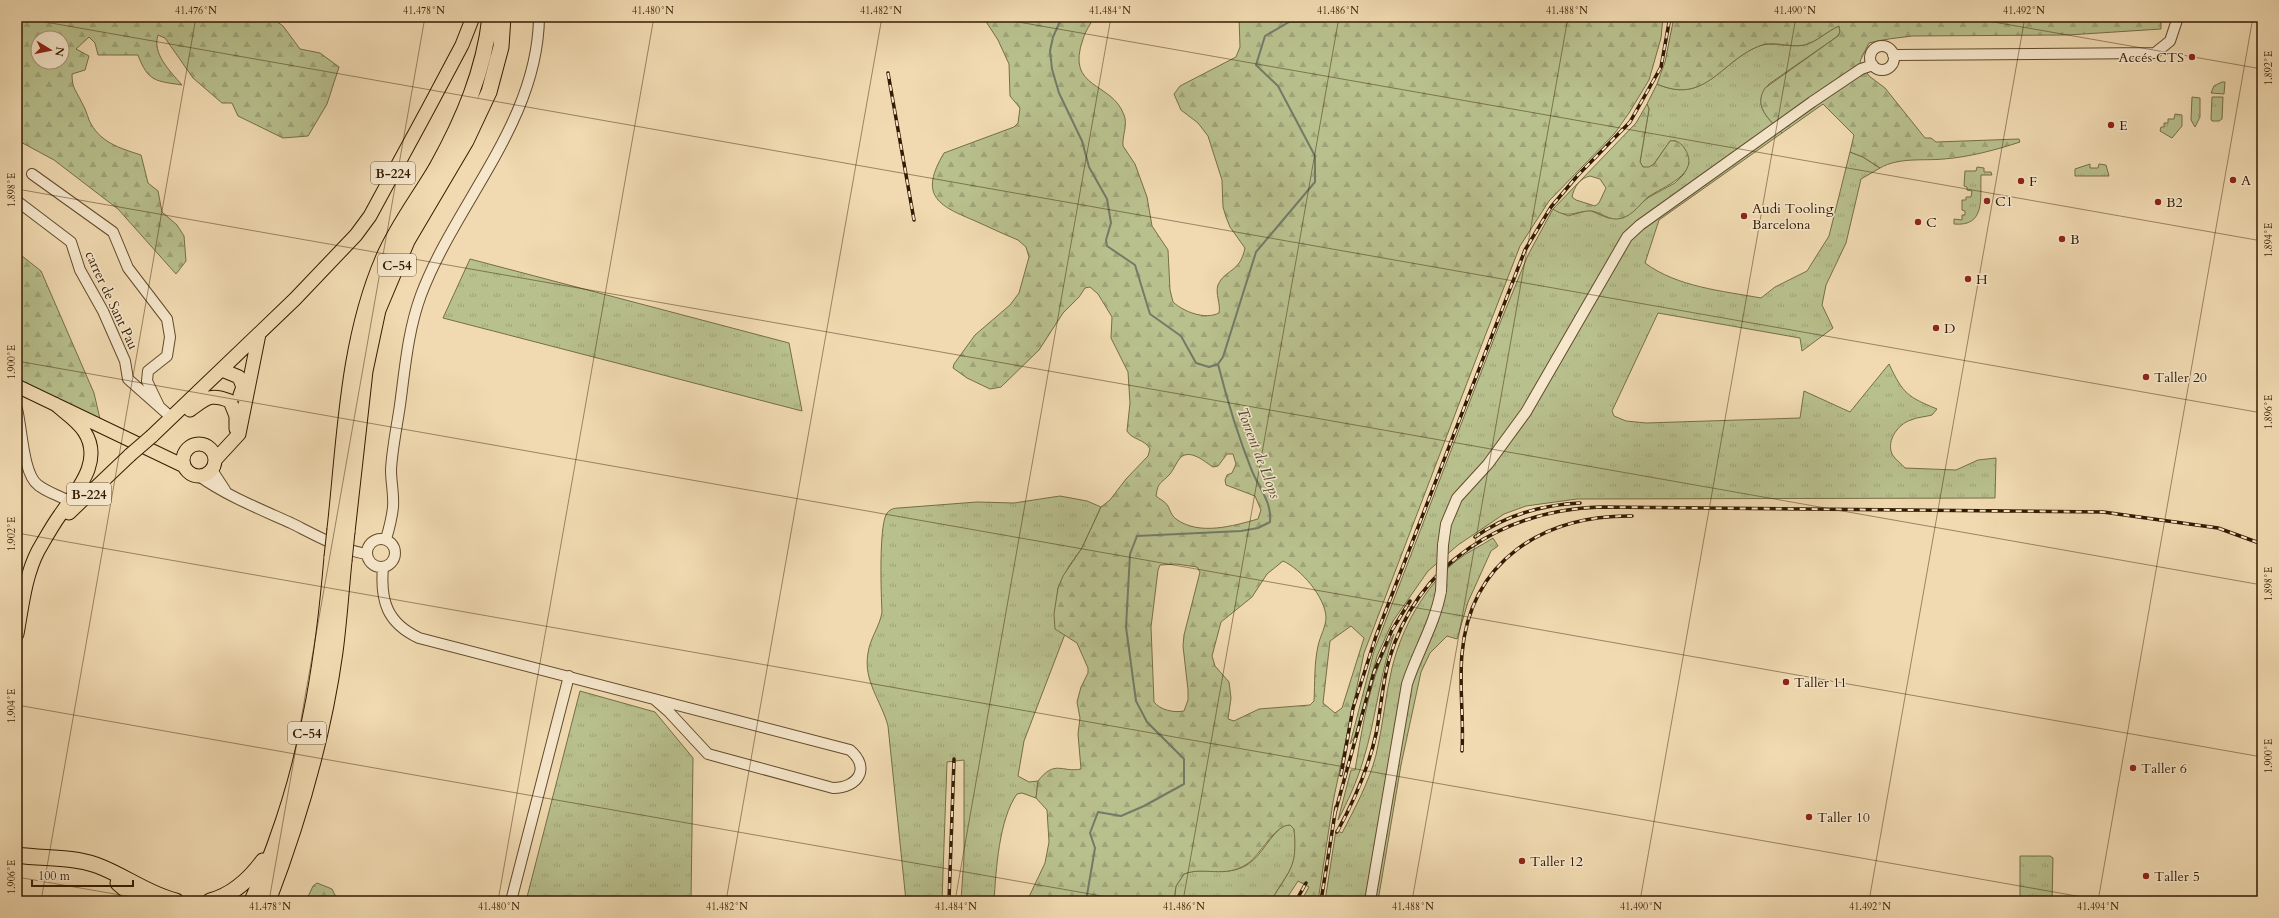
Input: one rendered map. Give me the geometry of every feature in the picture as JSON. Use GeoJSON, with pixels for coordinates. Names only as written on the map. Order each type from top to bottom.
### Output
{"type":"FeatureCollection","features":[{"type":"Feature","properties":{"kind":"highway","name":"C-54"},"geometry":{"type":"LineString","coordinates":[[252,901],[277,839],[307,734],[321,662],[338,559],[356,350],[368,300],[383,258],[407,214],[436,168],[462,120],[474,89],[487,41],[490,17]]}},
{"type":"Feature","properties":{"kind":"highway","name":"C-54"},"geometry":{"type":"LineString","coordinates":[[341,530],[365,371],[378,310],[408,241],[466,141],[489,92],[501,48],[503,17]]}},
{"type":"Feature","properties":{"kind":"highway","name":"C-54"},"geometry":{"type":"LineString","coordinates":[[268,901],[301,808],[325,710],[335,652],[338,559]]}},
{"type":"Feature","properties":{"kind":"highway"},"geometry":{"type":"LineString","coordinates":[[210,901],[229,894],[248,880],[277,839]]}},
{"type":"Feature","properties":{"kind":"highway"},"geometry":{"type":"LineString","coordinates":[[17,855],[60,858],[94,864],[118,875],[152,894],[176,901]]}},
{"type":"Feature","properties":{"kind":"highway"},"geometry":{"type":"LineString","coordinates":[[17,866],[46,863],[96,870],[114,880],[139,901]]}},
{"type":"Feature","properties":{"kind":"highway"},"geometry":{"type":"LineString","coordinates":[[274,901],[277,877]]}},
{"type":"Feature","properties":{"kind":"main road","name":"B-224"},"geometry":{"type":"LineString","coordinates":[[17,634],[21,590],[38,552],[51,532],[130,455],[174,416],[259,334],[356,235],[370,216],[462,44],[473,17]]}},
{"type":"Feature","properties":{"kind":"main road"},"geometry":{"type":"LineString","coordinates":[[184,460],[190,473],[204,476],[231,443],[242,426],[259,334]]}},
{"type":"Feature","properties":{"kind":"main road"},"geometry":{"type":"LineString","coordinates":[[174,416],[188,412],[211,396],[218,396],[230,401],[238,398],[241,393],[242,382],[234,373],[222,370]]}},
{"type":"Feature","properties":{"kind":"main road"},"geometry":{"type":"LineString","coordinates":[[17,386],[134,441],[162,456],[184,460]]}},
{"type":"Feature","properties":{"kind":"main road"},"geometry":{"type":"LineString","coordinates":[[230,401],[236,416],[231,443]]}},
{"type":"Feature","properties":{"kind":"main road"},"geometry":{"type":"LineString","coordinates":[[51,532],[88,472],[92,457],[91,450],[83,430],[55,404]]}},
{"type":"Feature","properties":{"kind":"main road"},"geometry":{"type":"LineString","coordinates":[[184,460],[195,444],[209,447],[231,443]]}},
{"type":"Feature","properties":{"kind":"main road"},"geometry":{"type":"LineString","coordinates":[[209,447],[214,465]]}},
{"type":"Feature","properties":{"kind":"street"},"geometry":{"type":"LineString","coordinates":[[386,539],[393,506],[391,470],[408,344],[421,295],[441,252],[490,167],[522,100],[536,48],[539,17]]}},
{"type":"Feature","properties":{"kind":"street"},"geometry":{"type":"LineString","coordinates":[[1893,55],[2155,53],[2170,41],[2178,17]]}},
{"type":"Feature","properties":{"kind":"street"},"geometry":{"type":"LineString","coordinates":[[1879,47],[1889,49],[1893,55],[1893,63],[1887,69],[1879,69],[1873,65],[1871,54],[1879,47]]}},
{"type":"Feature","properties":{"kind":"street"},"geometry":{"type":"LineString","coordinates":[[1370,901],[1407,684],[1434,620],[1441,591],[1442,544],[1446,524],[1457,498],[1488,464],[1526,412],[1626,237],[1640,225],[1812,102],[1861,69],[1873,65]]}},
{"type":"Feature","properties":{"kind":"street"},"geometry":{"type":"LineString","coordinates":[[32,174],[113,232],[128,268],[167,319],[170,337],[167,356],[148,371],[147,381],[159,406]]}},
{"type":"Feature","properties":{"kind":"street","name":"carrer de Sant Pau"},"geometry":{"type":"LineString","coordinates":[[17,201],[71,242],[80,270],[103,311],[125,361],[128,379],[159,406],[174,416]]}},
{"type":"Feature","properties":{"kind":"street"},"geometry":{"type":"LineString","coordinates":[[17,409],[28,472],[36,484],[51,494],[59,495],[70,502]]}},
{"type":"Feature","properties":{"kind":"street"},"geometry":{"type":"LineString","coordinates":[[214,465],[226,492]]}},
{"type":"Feature","properties":{"kind":"street"},"geometry":{"type":"LineString","coordinates":[[199,476],[226,492],[324,539],[355,552],[367,554]]}},
{"type":"Feature","properties":{"kind":"street"},"geometry":{"type":"LineString","coordinates":[[386,539],[394,545],[396,555],[392,563],[383,568],[374,566],[367,554],[367,549],[372,542],[386,539]]}},
{"type":"Feature","properties":{"kind":"street"},"geometry":{"type":"LineString","coordinates":[[383,568],[383,598],[387,608],[409,633],[419,638],[570,676],[850,750],[856,755],[860,767],[857,779],[847,787],[833,788],[708,754],[669,712],[654,699]]}},
{"type":"Feature","properties":{"kind":"street"},"geometry":{"type":"LineString","coordinates":[[511,901],[570,676]]}},
{"type":"Feature","properties":{"kind":"green space"},"geometry":{"type":"Polygon","coordinates":[[[18,17],[271,17],[283,26],[300,49],[320,53],[339,67],[327,104],[308,136],[283,138],[238,116],[232,103],[222,103],[193,78],[165,38],[158,35],[157,42],[160,55],[163,62],[182,85],[154,79],[145,71],[138,55],[98,55],[95,43],[89,37],[76,49],[89,56],[85,70],[72,74],[72,79],[93,128],[110,143],[141,155],[148,183],[158,191],[162,212],[177,225],[184,236],[186,261],[176,274],[118,209],[54,160],[17,140],[18,17]]]}},
{"type":"Feature","properties":{"kind":"green space"},"geometry":{"type":"Polygon","coordinates":[[[983,17],[1094,17],[1083,39],[1079,56],[1080,68],[1092,83],[1118,104],[1124,115],[1125,127],[1123,146],[1135,164],[1147,197],[1152,226],[1168,250],[1170,290],[1173,302],[1189,312],[1207,316],[1219,313],[1217,292],[1218,285],[1224,276],[1240,262],[1245,248],[1230,227],[1226,217],[1223,207],[1222,180],[1208,136],[1198,123],[1181,110],[1174,94],[1180,86],[1236,57],[1240,47],[1239,17],[1663,17],[1661,38],[1649,80],[1629,113],[1615,133],[1549,201],[1520,246],[1364,653],[1333,802],[1318,901],[1301,901],[1309,887],[1298,881],[1285,901],[1271,901],[1291,868],[1293,861],[1295,852],[1294,829],[1290,825],[1284,826],[1278,830],[1252,860],[1239,868],[1222,872],[1199,871],[1184,874],[1176,886],[1174,901],[1076,901],[1067,897],[1058,901],[1027,901],[1045,863],[1049,842],[1047,810],[1036,798],[1038,781],[1049,770],[1059,768],[1074,770],[1081,769],[1078,734],[1080,718],[1077,702],[1081,687],[1088,673],[1088,668],[1077,643],[1055,629],[1054,614],[1058,588],[1063,576],[1082,548],[1101,507],[1110,500],[1126,479],[1148,456],[1150,449],[1145,443],[1129,434],[1127,431],[1130,403],[1128,372],[1111,338],[1112,317],[1098,294],[1090,287],[1085,288],[1079,297],[1063,313],[1039,350],[1001,387],[990,389],[967,378],[953,368],[954,364],[975,335],[1010,305],[1019,293],[1029,257],[1026,247],[1018,240],[960,215],[950,209],[941,203],[936,197],[933,189],[933,179],[944,153],[1014,127],[1018,123],[1020,108],[1010,96],[1009,64],[998,40],[983,17]],[[1227,454],[1218,466],[1213,467],[1202,459],[1193,455],[1184,455],[1180,458],[1170,474],[1160,483],[1156,496],[1167,504],[1176,519],[1195,527],[1227,527],[1258,519],[1261,510],[1255,496],[1226,485],[1225,480],[1227,475],[1232,473],[1236,464],[1233,454],[1227,454]],[[1283,561],[1267,574],[1252,597],[1221,622],[1212,656],[1215,666],[1229,682],[1231,698],[1228,719],[1234,721],[1259,709],[1310,705],[1314,701],[1316,660],[1319,642],[1326,621],[1325,609],[1311,584],[1290,565],[1283,561]],[[1176,564],[1160,565],[1158,570],[1151,627],[1154,702],[1160,707],[1168,710],[1176,712],[1184,711],[1188,700],[1188,690],[1183,646],[1184,635],[1200,572],[1197,567],[1176,564]],[[1351,626],[1330,641],[1323,703],[1335,713],[1342,708],[1364,638],[1351,626]]]}},
{"type":"Feature","properties":{"kind":"green space"},"geometry":{"type":"Polygon","coordinates":[[[1674,17],[2161,17],[2161,29],[2068,35],[1912,36],[1869,43],[1860,61],[1869,76],[1885,88],[1925,138],[1931,138],[1936,142],[2019,139],[2020,142],[1973,155],[1944,159],[1895,162],[1880,168],[1863,157],[1850,152],[1854,135],[1823,104],[1782,133],[1768,118],[1762,107],[1761,101],[1765,88],[1838,36],[1840,32],[1839,26],[1809,44],[1799,46],[1772,44],[1762,45],[1735,60],[1713,78],[1701,85],[1689,89],[1674,89],[1657,84],[1665,62],[1674,17]]]}},
{"type":"Feature","properties":{"kind":"green space"},"geometry":{"type":"Polygon","coordinates":[[[1839,26],[1840,32],[1838,36],[1769,84],[1764,91],[1761,98],[1763,110],[1771,122],[1782,133],[1659,220],[1645,263],[1671,278],[1686,283],[1761,298],[1775,287],[1807,271],[1829,236],[1850,152],[1863,157],[1880,168],[1861,179],[1846,243],[1826,285],[1822,305],[1833,328],[1802,351],[1800,338],[1658,313],[1612,411],[1614,416],[1626,421],[1646,423],[1800,418],[1804,391],[1850,412],[1889,364],[1898,382],[1907,393],[1919,401],[1937,409],[1932,415],[1916,418],[1906,422],[1897,430],[1890,446],[1894,457],[1905,468],[1956,470],[1978,460],[1996,458],[1995,498],[1577,499],[1526,506],[1504,514],[1458,545],[1428,571],[1393,621],[1377,656],[1355,736],[1350,744],[1374,651],[1500,323],[1528,255],[1553,209],[1568,216],[1589,210],[1608,218],[1623,218],[1649,197],[1675,183],[1684,174],[1689,163],[1676,141],[1670,141],[1654,164],[1649,168],[1643,167],[1640,162],[1649,109],[1647,104],[1657,84],[1674,89],[1688,89],[1711,79],[1745,53],[1759,46],[1770,44],[1798,46],[1809,44],[1839,26]]]}},
{"type":"Feature","properties":{"kind":"green space"},"geometry":{"type":"Polygon","coordinates":[[[2225,82],[2224,94],[2211,93],[2214,86],[2225,82]]]}},
{"type":"Feature","properties":{"kind":"green space"},"geometry":{"type":"Polygon","coordinates":[[[2192,97],[2200,98],[2200,117],[2195,127],[2191,120],[2192,97]]]}},
{"type":"Feature","properties":{"kind":"green space"},"geometry":{"type":"Polygon","coordinates":[[[2212,97],[2223,97],[2222,119],[2219,121],[2212,121],[2211,119],[2212,97]]]}},
{"type":"Feature","properties":{"kind":"green space"},"geometry":{"type":"Polygon","coordinates":[[[1647,104],[1649,109],[1640,162],[1643,167],[1649,167],[1654,164],[1670,141],[1679,142],[1685,149],[1689,158],[1688,166],[1685,172],[1671,184],[1648,197],[1626,217],[1613,219],[1591,211],[1566,214],[1553,209],[1580,181],[1574,190],[1572,197],[1576,200],[1595,206],[1599,203],[1606,188],[1600,179],[1590,176],[1580,181],[1636,123],[1647,104]]]}},
{"type":"Feature","properties":{"kind":"green space"},"geometry":{"type":"Polygon","coordinates":[[[2175,114],[2182,115],[2182,126],[2172,138],[2160,131],[2161,127],[2164,127],[2164,123],[2168,123],[2168,119],[2174,119],[2175,114]]]}},
{"type":"Feature","properties":{"kind":"green space"},"geometry":{"type":"Polygon","coordinates":[[[2090,164],[2090,168],[2098,168],[2099,164],[2106,165],[2109,176],[2075,176],[2075,169],[2090,164]]]}},
{"type":"Feature","properties":{"kind":"green space"},"geometry":{"type":"Polygon","coordinates":[[[1977,167],[1984,168],[1984,172],[1991,172],[1992,175],[1981,175],[1979,209],[1972,221],[1964,224],[1954,224],[1954,219],[1962,220],[1962,215],[1965,215],[1965,211],[1962,210],[1962,200],[1966,200],[1966,197],[1971,197],[1972,191],[1967,190],[1967,187],[1964,186],[1965,171],[1976,171],[1977,167]]]}},
{"type":"Feature","properties":{"kind":"green space"},"geometry":{"type":"Polygon","coordinates":[[[17,252],[41,271],[94,393],[100,419],[17,381],[17,252]]]}},
{"type":"Feature","properties":{"kind":"green space"},"geometry":{"type":"Polygon","coordinates":[[[470,259],[789,343],[802,411],[443,318],[470,259]]]}},
{"type":"Feature","properties":{"kind":"green space"},"geometry":{"type":"Polygon","coordinates":[[[1060,496],[1087,501],[1101,507],[1082,548],[1069,566],[1058,588],[1057,598],[1060,632],[1065,634],[1024,741],[1018,776],[1029,782],[1038,781],[1036,798],[1022,793],[1017,794],[1006,817],[1000,845],[994,901],[961,901],[964,856],[964,760],[947,762],[942,901],[906,901],[888,726],[870,682],[867,663],[869,648],[882,612],[881,547],[886,515],[890,510],[895,508],[977,502],[1014,503],[1060,496]]]}},
{"type":"Feature","properties":{"kind":"green space"},"geometry":{"type":"Polygon","coordinates":[[[1493,538],[1498,546],[1491,551],[1468,602],[1457,639],[1447,636],[1430,653],[1421,672],[1401,765],[1378,901],[1325,901],[1336,830],[1342,833],[1370,775],[1376,755],[1392,668],[1396,653],[1408,623],[1424,596],[1444,572],[1460,558],[1493,538]]]}},
{"type":"Feature","properties":{"kind":"green space"},"geometry":{"type":"Polygon","coordinates":[[[1394,634],[1363,761],[1352,791],[1338,820],[1351,770],[1355,770],[1368,700],[1373,682],[1386,649],[1394,634]]]}},
{"type":"Feature","properties":{"kind":"green space"},"geometry":{"type":"Polygon","coordinates":[[[580,691],[655,712],[693,758],[691,901],[526,901],[580,691]]]}},
{"type":"Feature","properties":{"kind":"green space"},"geometry":{"type":"Polygon","coordinates":[[[1285,825],[1290,825],[1294,829],[1295,853],[1291,868],[1271,901],[1174,901],[1176,886],[1184,874],[1199,871],[1230,871],[1239,869],[1253,861],[1279,829],[1285,825]]]}},
{"type":"Feature","properties":{"kind":"green space"},"geometry":{"type":"Polygon","coordinates":[[[2020,856],[2050,856],[2053,858],[2052,901],[2020,901],[2020,856]]]}},
{"type":"Feature","properties":{"kind":"green space"},"geometry":{"type":"Polygon","coordinates":[[[317,883],[332,889],[338,901],[306,901],[313,886],[317,883]]]}},
{"type":"Feature","properties":{"kind":"waterway"},"geometry":{"type":"LineString","coordinates":[[1062,17],[1053,37],[1050,51],[1052,69],[1059,93],[1082,141],[1089,167],[1107,199],[1111,223],[1106,240],[1107,246],[1135,265],[1150,314],[1181,336],[1196,363],[1209,367],[1218,364]]}},
{"type":"Feature","properties":{"kind":"waterway","name":"Torrent de Llops"},"geometry":{"type":"LineString","coordinates":[[1086,901],[1095,848],[1090,833],[1098,812],[1121,816],[1144,806],[1184,784],[1184,759],[1147,722],[1136,701],[1126,627],[1130,554],[1137,536],[1241,531],[1258,528],[1270,522],[1269,508],[1242,445],[1218,364],[1223,357],[1256,252],[1315,182],[1315,156],[1278,86],[1256,65],[1265,36],[1289,22],[1342,21],[1348,17]]}},
{"type":"Feature","properties":{"kind":"railway"},"geometry":{"type":"LineString","coordinates":[[1341,775],[1353,708],[1376,636],[1525,250],[1551,207],[1578,175],[1630,122],[1661,67],[1670,17]]}},
{"type":"Feature","properties":{"kind":"railway"},"geometry":{"type":"LineString","coordinates":[[888,73],[914,220]]}},
{"type":"Feature","properties":{"kind":"railway"},"geometry":{"type":"LineString","coordinates":[[1475,537],[1487,529],[1525,512],[1552,506],[1580,503]]}},
{"type":"Feature","properties":{"kind":"railway"},"geometry":{"type":"LineString","coordinates":[[1337,832],[1355,797],[1365,773],[1373,747],[1389,660],[1402,626],[1420,596],[1443,570],[1469,548],[1499,531],[1531,519],[1565,510],[1601,507],[2103,512],[2218,528],[2262,544]]}},
{"type":"Feature","properties":{"kind":"railway"},"geometry":{"type":"LineString","coordinates":[[1462,751],[1461,666],[1468,621],[1480,593],[1496,569],[1517,549],[1542,534],[1569,524],[1600,518],[1632,516]]}},
{"type":"Feature","properties":{"kind":"railway"},"geometry":{"type":"LineString","coordinates":[[1335,813],[1374,672],[1392,630],[1410,601]]}},
{"type":"Feature","properties":{"kind":"railway"},"geometry":{"type":"LineString","coordinates":[[949,901],[954,759]]}},
{"type":"Feature","properties":{"kind":"railway"},"geometry":{"type":"LineString","coordinates":[[1321,901],[1336,807]]}},
{"type":"Feature","properties":{"kind":"railway"},"geometry":{"type":"LineString","coordinates":[[1296,901],[1306,883]]}},
{"type":"Feature","properties":{"kind":"place","name":"Accés CTS"},"geometry":{"type":"Point","coordinates":[2192,57]}},
{"type":"Feature","properties":{"kind":"place","name":"E"},"geometry":{"type":"Point","coordinates":[2111,125]}},
{"type":"Feature","properties":{"kind":"place","name":"A"},"geometry":{"type":"Point","coordinates":[2233,180]}},
{"type":"Feature","properties":{"kind":"place","name":"F"},"geometry":{"type":"Point","coordinates":[2021,181]}},
{"type":"Feature","properties":{"kind":"place","name":"C1"},"geometry":{"type":"Point","coordinates":[1987,201]}},
{"type":"Feature","properties":{"kind":"place","name":"B2"},"geometry":{"type":"Point","coordinates":[2158,202]}},
{"type":"Feature","properties":{"kind":"place","name":"Audi Tooling Barcelona"},"geometry":{"type":"Point","coordinates":[1744,216]}},
{"type":"Feature","properties":{"kind":"place","name":"C"},"geometry":{"type":"Point","coordinates":[1918,222]}},
{"type":"Feature","properties":{"kind":"place","name":"B"},"geometry":{"type":"Point","coordinates":[2062,239]}},
{"type":"Feature","properties":{"kind":"place","name":"H"},"geometry":{"type":"Point","coordinates":[1968,279]}},
{"type":"Feature","properties":{"kind":"place","name":"D"},"geometry":{"type":"Point","coordinates":[1936,328]}},
{"type":"Feature","properties":{"kind":"place","name":"Taller 20"},"geometry":{"type":"Point","coordinates":[2146,377]}},
{"type":"Feature","properties":{"kind":"place","name":"Taller 11"},"geometry":{"type":"Point","coordinates":[1786,682]}},
{"type":"Feature","properties":{"kind":"place","name":"Taller 6"},"geometry":{"type":"Point","coordinates":[2133,768]}},
{"type":"Feature","properties":{"kind":"place","name":"Taller 10"},"geometry":{"type":"Point","coordinates":[1809,817]}},
{"type":"Feature","properties":{"kind":"place","name":"Taller 12"},"geometry":{"type":"Point","coordinates":[1522,861]}},
{"type":"Feature","properties":{"kind":"place","name":"Taller 5"},"geometry":{"type":"Point","coordinates":[2146,876]}}]}
